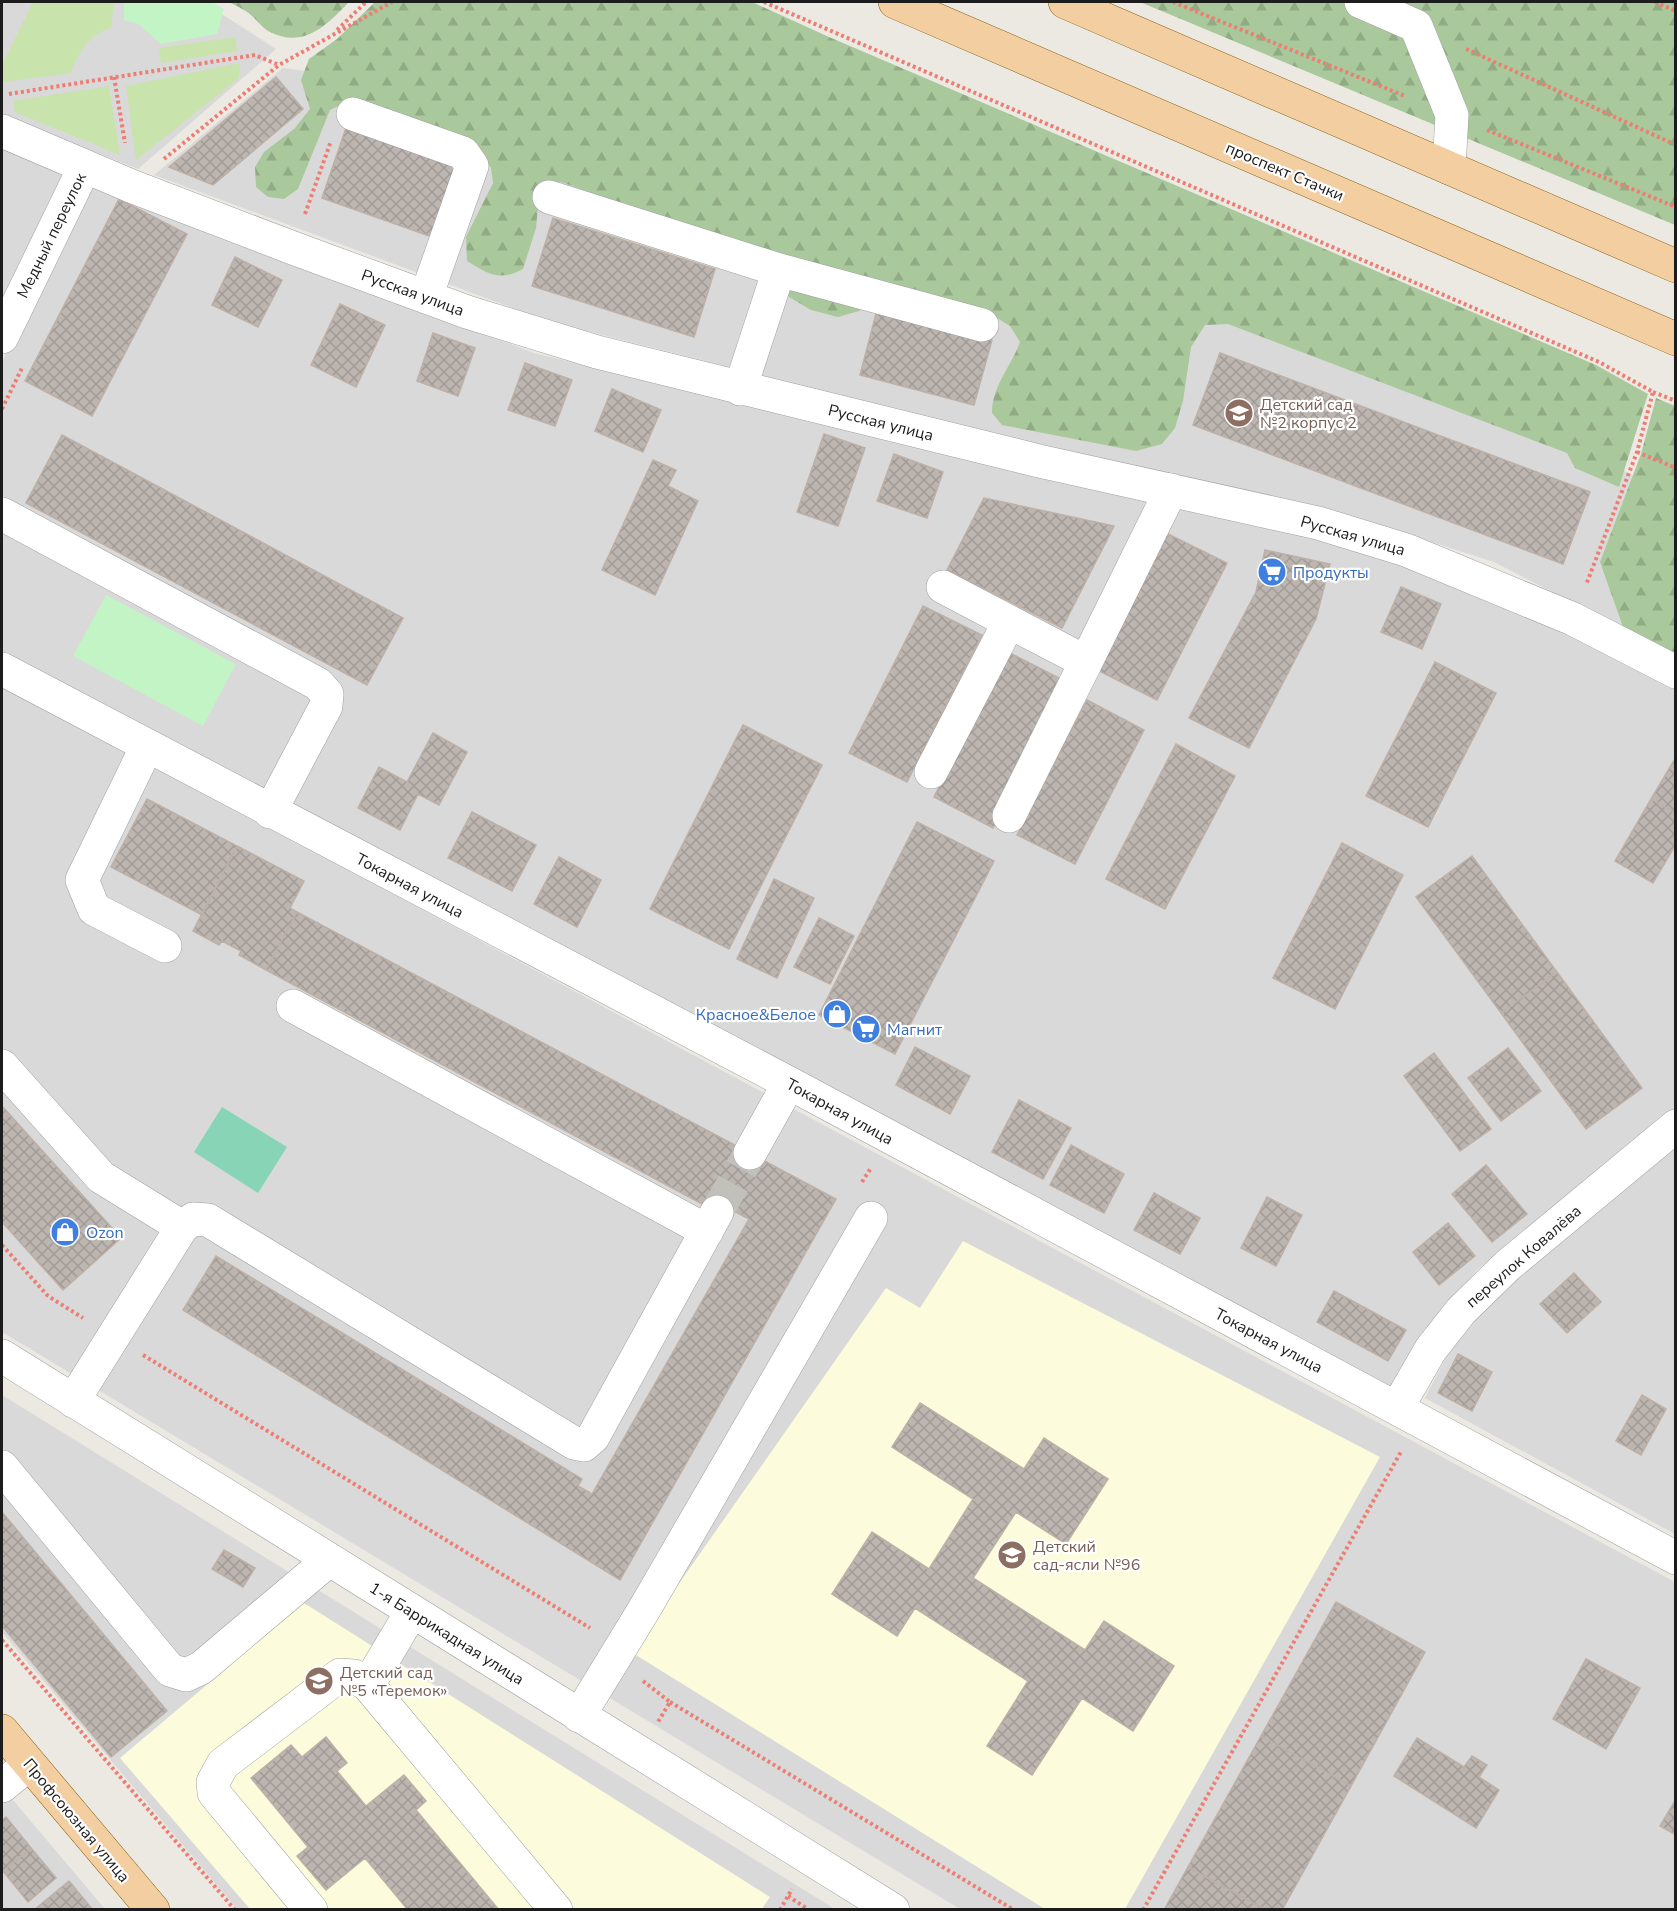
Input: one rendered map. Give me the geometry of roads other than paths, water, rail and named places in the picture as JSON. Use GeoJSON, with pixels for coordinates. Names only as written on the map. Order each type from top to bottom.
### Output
{"type":"FeatureCollection","features":[{"type":"Feature","properties":{"kind":"main road","name":"проспект Стачки"},"geometry":{"type":"LineString","coordinates":[[895,2],[1676,339]]}},
{"type":"Feature","properties":{"kind":"main road"},"geometry":{"type":"LineString","coordinates":[[1065,2],[1676,266]]}},
{"type":"Feature","properties":{"kind":"main road","name":"Профсоюзная улица"},"geometry":{"type":"LineString","coordinates":[[2,1731],[153,1910]]}},
{"type":"Feature","properties":{"kind":"street"},"geometry":{"type":"LineString","coordinates":[[1361,2],[1416,26],[1452,115],[1449,168]]}},
{"type":"Feature","properties":{"kind":"street"},"geometry":{"type":"LineString","coordinates":[[353,114],[463,153],[472,166],[426,297]]}},
{"type":"Feature","properties":{"kind":"street","name":"Русская улица"},"geometry":{"type":"LineString","coordinates":[[2,131],[131,186],[293,248],[426,297],[597,352],[740,389],[1318,523],[1406,550],[1574,619],[1676,672]]}},
{"type":"Feature","properties":{"kind":"street","name":"Медный переулок"},"geometry":{"type":"LineString","coordinates":[[2,337],[85,166]]}},
{"type":"Feature","properties":{"kind":"street"},"geometry":{"type":"LineString","coordinates":[[549,197],[779,270],[982,325]]}},
{"type":"Feature","properties":{"kind":"street"},"geometry":{"type":"LineString","coordinates":[[740,389],[779,270]]}},
{"type":"Feature","properties":{"kind":"street"},"geometry":{"type":"LineString","coordinates":[[1009,816],[1171,490]]}},
{"type":"Feature","properties":{"kind":"street"},"geometry":{"type":"LineString","coordinates":[[2,514],[318,684],[327,694],[326,706],[270,812]]}},
{"type":"Feature","properties":{"kind":"street"},"geometry":{"type":"LineString","coordinates":[[943,587],[1086,662]]}},
{"type":"Feature","properties":{"kind":"street"},"geometry":{"type":"LineString","coordinates":[[931,772],[1009,622]]}},
{"type":"Feature","properties":{"kind":"street","name":"Токарная улица"},"geometry":{"type":"LineString","coordinates":[[2,669],[789,1083],[1676,1558]]}},
{"type":"Feature","properties":{"kind":"street"},"geometry":{"type":"LineString","coordinates":[[147,746],[82,880],[94,909],[165,946]]}},
{"type":"Feature","properties":{"kind":"street"},"geometry":{"type":"LineString","coordinates":[[73,1401],[182,1227],[193,1219],[208,1221],[574,1443],[584,1445],[593,1437],[712,1222],[293,1006]]}},
{"type":"Feature","properties":{"kind":"street"},"geometry":{"type":"LineString","coordinates":[[2,1066],[101,1177],[182,1227]]}},
{"type":"Feature","properties":{"kind":"street"},"geometry":{"type":"LineString","coordinates":[[750,1153],[789,1083]]}},
{"type":"Feature","properties":{"kind":"street","name":"переулок Ковалёва"},"geometry":{"type":"LineString","coordinates":[[1408,1413],[1431,1349],[1461,1311],[1507,1266],[1676,1126]]}},
{"type":"Feature","properties":{"kind":"street"},"geometry":{"type":"LineString","coordinates":[[579,1716],[621,1648],[871,1218]]}},
{"type":"Feature","properties":{"kind":"street","name":"1-я Баррикадная улица"},"geometry":{"type":"LineString","coordinates":[[2,1356],[893,1910]]}},
{"type":"Feature","properties":{"kind":"street"},"geometry":{"type":"LineString","coordinates":[[2,1467],[170,1670],[186,1675],[201,1668],[329,1560]]}},
{"type":"Feature","properties":{"kind":"street"},"geometry":{"type":"LineString","coordinates":[[368,1684],[412,1611]]}},
{"type":"Feature","properties":{"kind":"street"},"geometry":{"type":"LineString","coordinates":[[311,1910],[214,1793],[213,1782],[223,1764],[340,1675],[354,1676],[368,1684],[556,1910]]}},
{"type":"Feature","properties":{"kind":"street"},"geometry":{"type":"LineString","coordinates":[[2,1786],[29,1764]]}},
{"type":"Feature","properties":{"kind":"tunnel"},"geometry":{"type":"LineString","coordinates":[[717,1212],[750,1153]]}},
{"type":"Feature","properties":{"kind":"place","name":"Детский сад №2 корпус 2"},"geometry":{"type":"Point","coordinates":[1239,413]}},
{"type":"Feature","properties":{"kind":"place","name":"Продукты"},"geometry":{"type":"Point","coordinates":[1272,572]}},
{"type":"Feature","properties":{"kind":"place","name":"Красное&Белое"},"geometry":{"type":"Point","coordinates":[837,1014]}},
{"type":"Feature","properties":{"kind":"place","name":"Магнит"},"geometry":{"type":"Point","coordinates":[866,1029]}},
{"type":"Feature","properties":{"kind":"place","name":"Ozon"},"geometry":{"type":"Point","coordinates":[65,1232]}},
{"type":"Feature","properties":{"kind":"place","name":"Детский сад-ясли №96"},"geometry":{"type":"Point","coordinates":[1012,1555]}},
{"type":"Feature","properties":{"kind":"place","name":"Детский сад №5 «Теремок»"},"geometry":{"type":"Point","coordinates":[319,1681]}}]}
